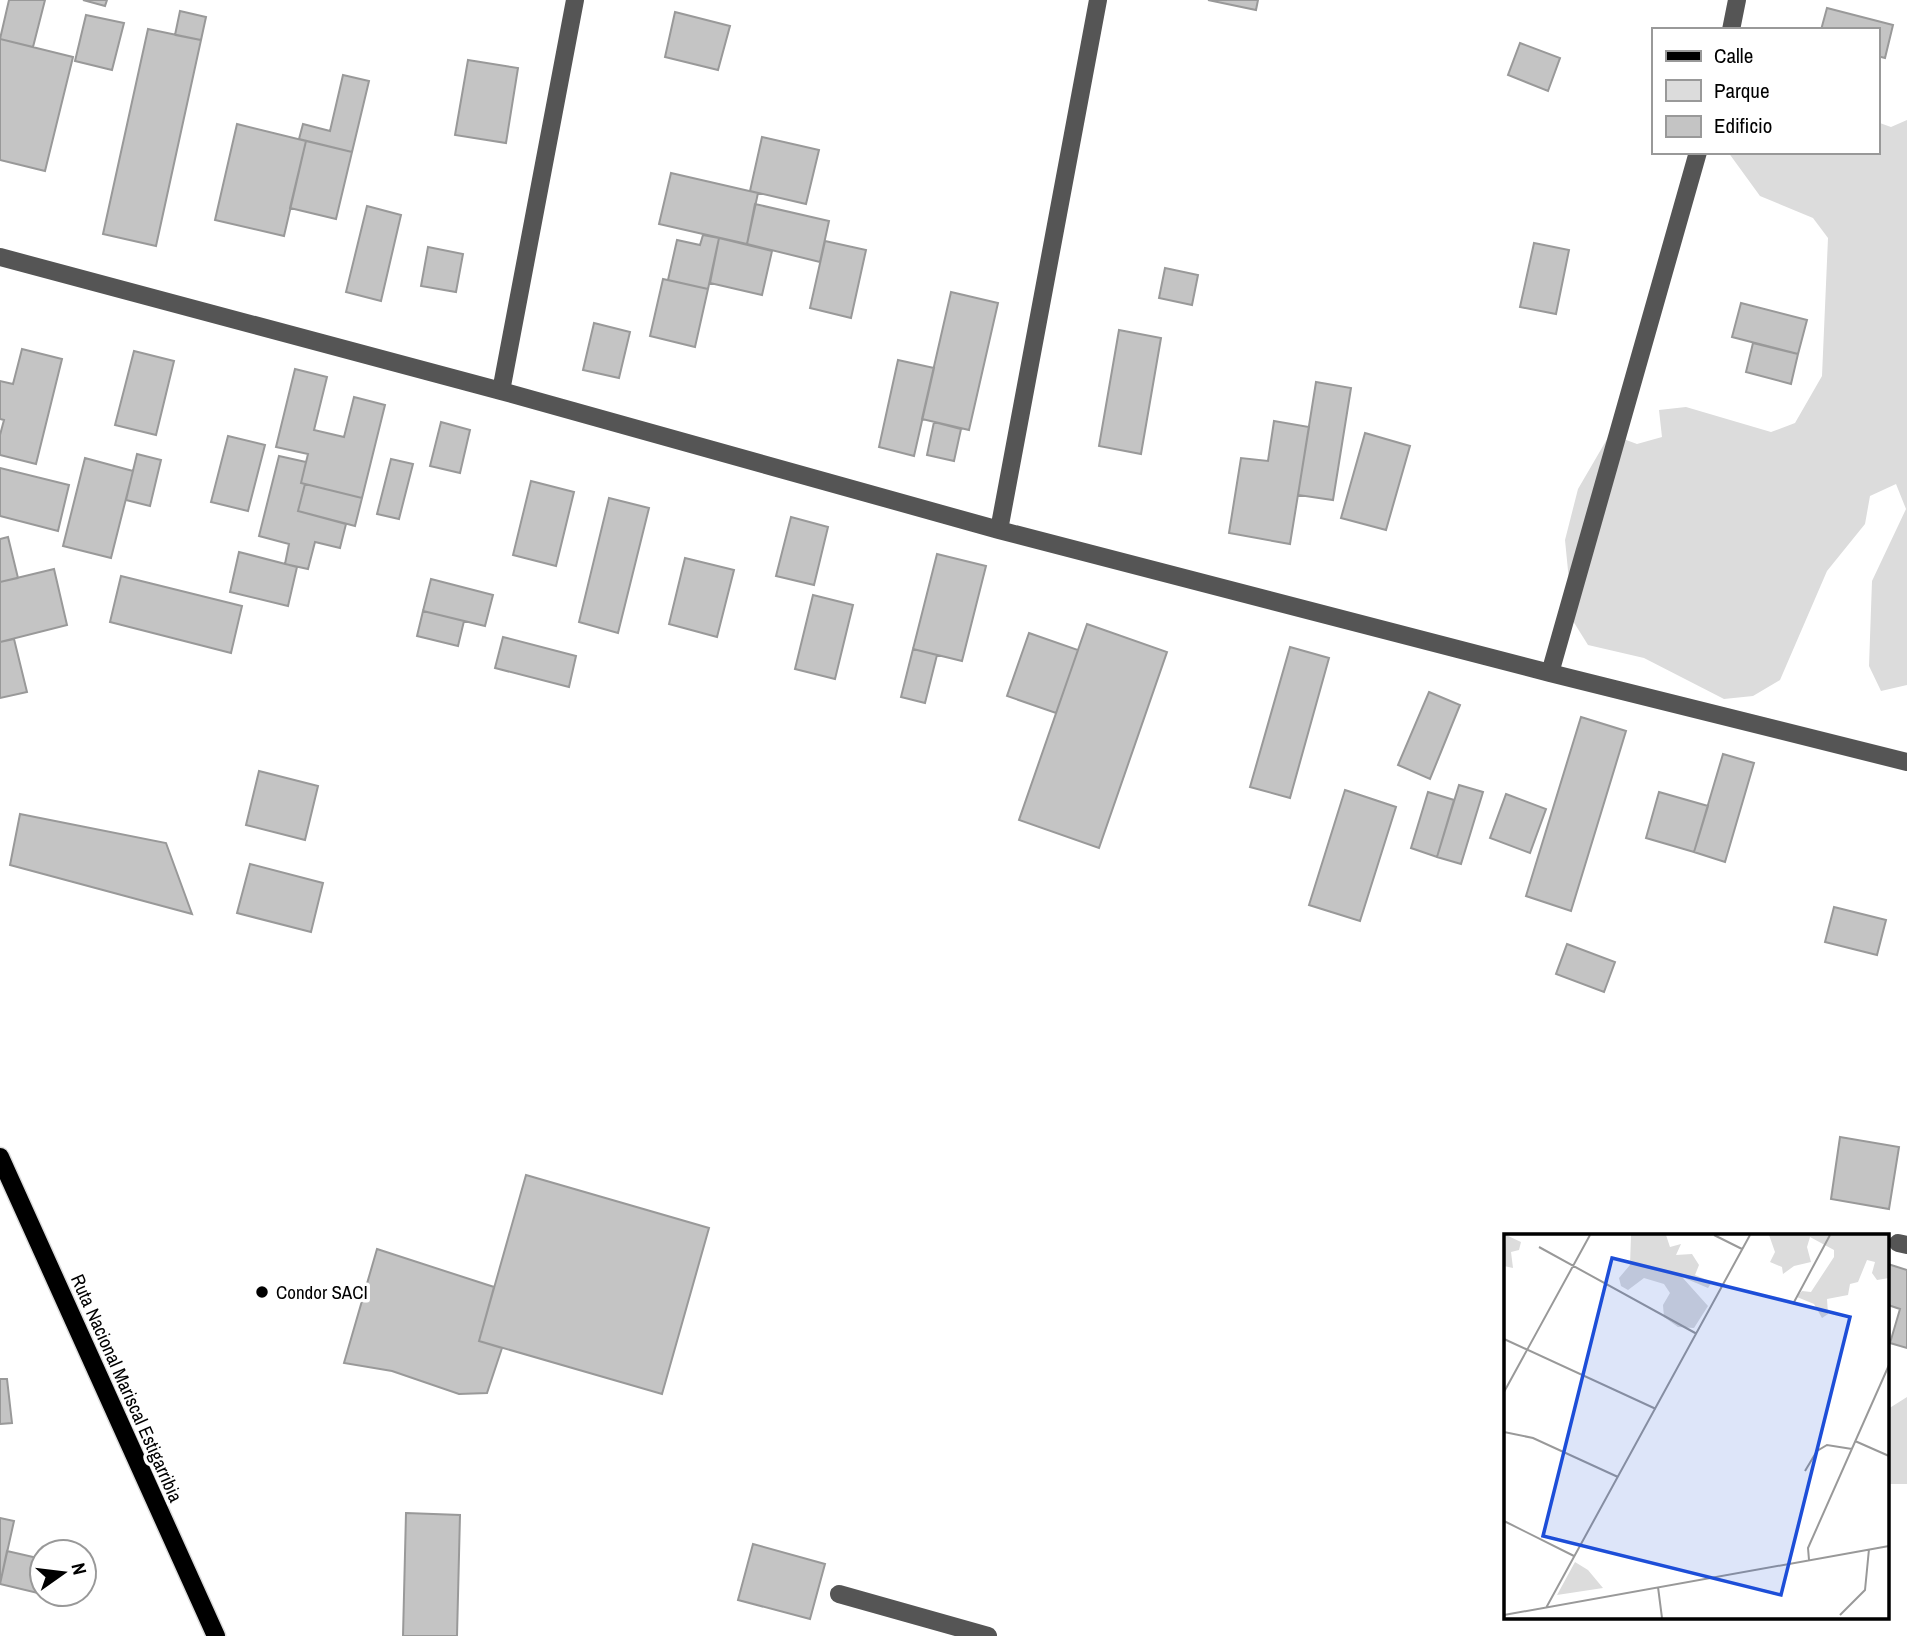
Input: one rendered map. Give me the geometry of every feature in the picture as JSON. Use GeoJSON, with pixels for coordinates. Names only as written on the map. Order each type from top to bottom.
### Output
{"type":"FeatureCollection","features":[{"type":"Feature","properties":{"kind":"main road","name":"Ruta Nacional Mariscal Estigarribia"},"geometry":{"type":"LineString","coordinates":[[0,1157],[216,1636]]}},
{"type":"Feature","properties":{"kind":"street"},"geometry":{"type":"LineString","coordinates":[[500,391],[575,0]]}},
{"type":"Feature","properties":{"kind":"street"},"geometry":{"type":"LineString","coordinates":[[999,530],[1098,0]]}},
{"type":"Feature","properties":{"kind":"street"},"geometry":{"type":"LineString","coordinates":[[1731,28],[1737,0]]}},
{"type":"Feature","properties":{"kind":"street"},"geometry":{"type":"LineString","coordinates":[[1550,673],[1697,154]]}},
{"type":"Feature","properties":{"kind":"street"},"geometry":{"type":"LineString","coordinates":[[0,257],[500,391],[999,530],[1550,673],[1907,762]]}},
{"type":"Feature","properties":{"kind":"street"},"geometry":{"type":"LineString","coordinates":[[839,1594],[988,1636]]}},
{"type":"Feature","properties":{"kind":"green space"},"geometry":{"type":"Polygon","coordinates":[[[1907,120],[1907,685],[1881,691],[1869,666],[1872,581],[1906,509],[1896,484],[1870,496],[1865,524],[1827,571],[1780,680],[1753,696],[1724,699],[1644,658],[1588,645],[1573,621],[1565,540],[1578,489],[1610,434],[1637,444],[1662,437],[1659,410],[1686,407],[1771,432],[1795,423],[1822,376],[1828,238],[1813,218],[1760,196],[1729,154],[1879,154],[1879,123],[1891,127],[1907,120]]]}},
{"type":"Feature","properties":{"kind":"green space"},"geometry":{"type":"Polygon","coordinates":[[[1907,1397],[1907,1484],[1890,1484],[1890,1408],[1907,1397]]]}},
{"type":"Feature","properties":{"kind":"building"},"geometry":{"type":"Polygon","coordinates":[[[9,0],[45,0],[33,47],[0,39],[9,0]]]}},
{"type":"Feature","properties":{"kind":"building"},"geometry":{"type":"Polygon","coordinates":[[[83,0],[107,0],[105,6],[83,0]]]}},
{"type":"Feature","properties":{"kind":"building"},"geometry":{"type":"Polygon","coordinates":[[[1208,0],[1258,0],[1256,10],[1208,0]]]}},
{"type":"Feature","properties":{"kind":"building"},"geometry":{"type":"Polygon","coordinates":[[[1827,8],[1893,25],[1885,58],[1879,56],[1879,28],[1822,28],[1827,8]]]}},
{"type":"Feature","properties":{"kind":"building"},"geometry":{"type":"Polygon","coordinates":[[[180,11],[206,17],[201,40],[175,35],[180,11]]]}},
{"type":"Feature","properties":{"kind":"building"},"geometry":{"type":"Polygon","coordinates":[[[675,12],[730,26],[718,70],[665,57],[675,12]]]}},
{"type":"Feature","properties":{"kind":"building"},"geometry":{"type":"Polygon","coordinates":[[[86,15],[124,23],[112,70],[75,61],[86,15]]]}},
{"type":"Feature","properties":{"kind":"building"},"geometry":{"type":"Polygon","coordinates":[[[148,29],[201,40],[156,246],[103,234],[148,29]]]}},
{"type":"Feature","properties":{"kind":"building"},"geometry":{"type":"Polygon","coordinates":[[[0,39],[73,57],[45,171],[0,160],[0,39]]]}},
{"type":"Feature","properties":{"kind":"building"},"geometry":{"type":"Polygon","coordinates":[[[1520,43],[1560,58],[1548,91],[1508,75],[1520,43]]]}},
{"type":"Feature","properties":{"kind":"building"},"geometry":{"type":"Polygon","coordinates":[[[468,60],[518,68],[506,143],[455,135],[468,60]]]}},
{"type":"Feature","properties":{"kind":"building"},"geometry":{"type":"Polygon","coordinates":[[[343,75],[369,81],[352,152],[299,139],[303,124],[330,131],[343,75]]]}},
{"type":"Feature","properties":{"kind":"building"},"geometry":{"type":"Polygon","coordinates":[[[237,124],[306,141],[284,236],[215,220],[237,124]]]}},
{"type":"Feature","properties":{"kind":"building"},"geometry":{"type":"Polygon","coordinates":[[[762,137],[819,150],[806,204],[750,191],[762,137]]]}},
{"type":"Feature","properties":{"kind":"building"},"geometry":{"type":"Polygon","coordinates":[[[306,141],[352,152],[336,219],[290,208],[306,141]]]}},
{"type":"Feature","properties":{"kind":"building"},"geometry":{"type":"Polygon","coordinates":[[[671,173],[758,193],[747,244],[659,224],[671,173]]]}},
{"type":"Feature","properties":{"kind":"building"},"geometry":{"type":"Polygon","coordinates":[[[755,204],[829,221],[820,262],[747,244],[755,204]]]}},
{"type":"Feature","properties":{"kind":"building"},"geometry":{"type":"Polygon","coordinates":[[[367,206],[401,215],[381,301],[346,292],[367,206]]]}},
{"type":"Feature","properties":{"kind":"building"},"geometry":{"type":"Polygon","coordinates":[[[703,235],[719,238],[708,289],[668,280],[677,240],[700,245],[703,235]]]}},
{"type":"Feature","properties":{"kind":"building"},"geometry":{"type":"Polygon","coordinates":[[[719,238],[772,251],[762,295],[710,283],[719,238]]]}},
{"type":"Feature","properties":{"kind":"building"},"geometry":{"type":"Polygon","coordinates":[[[825,241],[866,250],[851,318],[810,308],[825,241]]]}},
{"type":"Feature","properties":{"kind":"building"},"geometry":{"type":"Polygon","coordinates":[[[1534,243],[1569,250],[1556,314],[1520,307],[1534,243]]]}},
{"type":"Feature","properties":{"kind":"building"},"geometry":{"type":"Polygon","coordinates":[[[428,247],[463,254],[456,292],[421,286],[428,247]]]}},
{"type":"Feature","properties":{"kind":"building"},"geometry":{"type":"Polygon","coordinates":[[[1165,268],[1198,275],[1192,305],[1159,298],[1165,268]]]}},
{"type":"Feature","properties":{"kind":"building"},"geometry":{"type":"Polygon","coordinates":[[[663,279],[708,289],[695,347],[650,336],[663,279]]]}},
{"type":"Feature","properties":{"kind":"building"},"geometry":{"type":"Polygon","coordinates":[[[951,292],[998,303],[969,430],[922,419],[951,292]]]}},
{"type":"Feature","properties":{"kind":"building"},"geometry":{"type":"Polygon","coordinates":[[[1741,303],[1807,320],[1798,354],[1732,337],[1741,303]]]}},
{"type":"Feature","properties":{"kind":"building"},"geometry":{"type":"Polygon","coordinates":[[[594,323],[630,332],[619,378],[583,370],[594,323]]]}},
{"type":"Feature","properties":{"kind":"building"},"geometry":{"type":"Polygon","coordinates":[[[1119,330],[1161,338],[1141,454],[1099,446],[1119,330]]]}},
{"type":"Feature","properties":{"kind":"building"},"geometry":{"type":"Polygon","coordinates":[[[1753,343],[1798,354],[1791,384],[1746,372],[1753,343]]]}},
{"type":"Feature","properties":{"kind":"building"},"geometry":{"type":"Polygon","coordinates":[[[22,349],[62,359],[36,464],[0,455],[0,435],[4,420],[0,419],[0,381],[13,384],[22,349]]]}},
{"type":"Feature","properties":{"kind":"building"},"geometry":{"type":"Polygon","coordinates":[[[134,351],[174,361],[156,435],[115,425],[134,351]]]}},
{"type":"Feature","properties":{"kind":"building"},"geometry":{"type":"Polygon","coordinates":[[[898,360],[934,368],[914,456],[879,447],[898,360]]]}},
{"type":"Feature","properties":{"kind":"building"},"geometry":{"type":"Polygon","coordinates":[[[295,369],[327,377],[314,430],[344,437],[354,397],[385,405],[362,498],[301,483],[308,454],[276,447],[295,369]]]}},
{"type":"Feature","properties":{"kind":"building"},"geometry":{"type":"Polygon","coordinates":[[[1316,382],[1351,388],[1333,500],[1298,495],[1316,382]]]}},
{"type":"Feature","properties":{"kind":"building"},"geometry":{"type":"Polygon","coordinates":[[[1274,421],[1309,427],[1290,544],[1229,533],[1241,458],[1268,461],[1274,421]]]}},
{"type":"Feature","properties":{"kind":"building"},"geometry":{"type":"Polygon","coordinates":[[[441,422],[470,430],[460,473],[430,466],[441,422]]]}},
{"type":"Feature","properties":{"kind":"building"},"geometry":{"type":"Polygon","coordinates":[[[934,422],[961,429],[954,461],[927,455],[934,422]]]}},
{"type":"Feature","properties":{"kind":"building"},"geometry":{"type":"Polygon","coordinates":[[[1365,433],[1410,446],[1386,530],[1341,518],[1365,433]]]}},
{"type":"Feature","properties":{"kind":"building"},"geometry":{"type":"Polygon","coordinates":[[[228,436],[265,445],[248,511],[211,502],[228,436]]]}},
{"type":"Feature","properties":{"kind":"building"},"geometry":{"type":"Polygon","coordinates":[[[137,454],[161,460],[150,506],[126,500],[137,454]]]}},
{"type":"Feature","properties":{"kind":"building"},"geometry":{"type":"Polygon","coordinates":[[[279,456],[306,462],[301,483],[305,484],[298,511],[346,524],[340,548],[315,542],[308,569],[285,564],[289,544],[259,536],[279,456]]]}},
{"type":"Feature","properties":{"kind":"building"},"geometry":{"type":"Polygon","coordinates":[[[85,458],[133,471],[111,558],[63,546],[85,458]]]}},
{"type":"Feature","properties":{"kind":"building"},"geometry":{"type":"Polygon","coordinates":[[[391,459],[413,464],[399,519],[377,514],[391,459]]]}},
{"type":"Feature","properties":{"kind":"building"},"geometry":{"type":"Polygon","coordinates":[[[0,468],[69,485],[58,531],[0,516],[0,468]]]}},
{"type":"Feature","properties":{"kind":"building"},"geometry":{"type":"Polygon","coordinates":[[[531,481],[574,492],[556,566],[513,555],[531,481]]]}},
{"type":"Feature","properties":{"kind":"building"},"geometry":{"type":"Polygon","coordinates":[[[305,484],[362,498],[355,526],[298,511],[305,484]]]}},
{"type":"Feature","properties":{"kind":"building"},"geometry":{"type":"Polygon","coordinates":[[[609,498],[649,508],[618,633],[579,622],[609,498]]]}},
{"type":"Feature","properties":{"kind":"building"},"geometry":{"type":"Polygon","coordinates":[[[791,517],[828,527],[814,585],[776,576],[791,517]]]}},
{"type":"Feature","properties":{"kind":"building"},"geometry":{"type":"Polygon","coordinates":[[[8,537],[18,578],[0,582],[0,539],[8,537]]]}},
{"type":"Feature","properties":{"kind":"building"},"geometry":{"type":"Polygon","coordinates":[[[239,552],[297,567],[288,606],[230,592],[239,552]]]}},
{"type":"Feature","properties":{"kind":"building"},"geometry":{"type":"Polygon","coordinates":[[[937,554],[986,566],[962,661],[913,649],[937,554]]]}},
{"type":"Feature","properties":{"kind":"building"},"geometry":{"type":"Polygon","coordinates":[[[685,558],[734,570],[717,637],[669,624],[685,558]]]}},
{"type":"Feature","properties":{"kind":"building"},"geometry":{"type":"Polygon","coordinates":[[[54,569],[67,625],[0,642],[0,582],[54,569]]]}},
{"type":"Feature","properties":{"kind":"building"},"geometry":{"type":"Polygon","coordinates":[[[121,576],[242,606],[231,653],[110,622],[121,576]]]}},
{"type":"Feature","properties":{"kind":"building"},"geometry":{"type":"Polygon","coordinates":[[[431,579],[493,595],[485,626],[423,611],[431,579]]]}},
{"type":"Feature","properties":{"kind":"building"},"geometry":{"type":"Polygon","coordinates":[[[813,595],[853,605],[835,679],[795,669],[813,595]]]}},
{"type":"Feature","properties":{"kind":"building"},"geometry":{"type":"Polygon","coordinates":[[[423,611],[464,621],[458,646],[417,636],[423,611]]]}},
{"type":"Feature","properties":{"kind":"building"},"geometry":{"type":"Polygon","coordinates":[[[1087,624],[1167,652],[1099,848],[1019,820],[1087,624]]]}},
{"type":"Feature","properties":{"kind":"building"},"geometry":{"type":"Polygon","coordinates":[[[1029,633],[1078,650],[1056,713],[1007,696],[1029,633]]]}},
{"type":"Feature","properties":{"kind":"building"},"geometry":{"type":"Polygon","coordinates":[[[503,637],[576,656],[569,687],[495,668],[503,637]]]}},
{"type":"Feature","properties":{"kind":"building"},"geometry":{"type":"Polygon","coordinates":[[[14,639],[27,692],[0,698],[0,642],[14,639]]]}},
{"type":"Feature","properties":{"kind":"building"},"geometry":{"type":"Polygon","coordinates":[[[1290,647],[1329,658],[1290,798],[1250,787],[1290,647]]]}},
{"type":"Feature","properties":{"kind":"building"},"geometry":{"type":"Polygon","coordinates":[[[913,649],[937,655],[925,703],[901,697],[913,649]]]}},
{"type":"Feature","properties":{"kind":"building"},"geometry":{"type":"Polygon","coordinates":[[[1429,692],[1460,705],[1430,779],[1398,765],[1429,692]]]}},
{"type":"Feature","properties":{"kind":"building"},"geometry":{"type":"Polygon","coordinates":[[[1581,717],[1626,731],[1571,911],[1526,896],[1581,717]]]}},
{"type":"Feature","properties":{"kind":"building"},"geometry":{"type":"Polygon","coordinates":[[[1723,754],[1754,763],[1725,862],[1694,852],[1723,754]]]}},
{"type":"Feature","properties":{"kind":"building"},"geometry":{"type":"Polygon","coordinates":[[[259,771],[318,786],[305,840],[246,825],[259,771]]]}},
{"type":"Feature","properties":{"kind":"building"},"geometry":{"type":"Polygon","coordinates":[[[1459,785],[1483,792],[1461,864],[1437,857],[1459,785]]]}},
{"type":"Feature","properties":{"kind":"building"},"geometry":{"type":"Polygon","coordinates":[[[1345,790],[1396,807],[1360,921],[1309,905],[1345,790]]]}},
{"type":"Feature","properties":{"kind":"building"},"geometry":{"type":"Polygon","coordinates":[[[1428,792],[1454,800],[1437,857],[1411,848],[1428,792]]]}},
{"type":"Feature","properties":{"kind":"building"},"geometry":{"type":"Polygon","coordinates":[[[1659,792],[1708,806],[1694,852],[1646,838],[1659,792]]]}},
{"type":"Feature","properties":{"kind":"building"},"geometry":{"type":"Polygon","coordinates":[[[1506,794],[1546,809],[1530,853],[1490,838],[1506,794]]]}},
{"type":"Feature","properties":{"kind":"building"},"geometry":{"type":"Polygon","coordinates":[[[20,814],[166,843],[192,914],[10,865],[20,814]]]}},
{"type":"Feature","properties":{"kind":"building"},"geometry":{"type":"Polygon","coordinates":[[[250,864],[323,883],[311,932],[237,913],[250,864]]]}},
{"type":"Feature","properties":{"kind":"building"},"geometry":{"type":"Polygon","coordinates":[[[1834,907],[1886,920],[1877,955],[1825,942],[1834,907]]]}},
{"type":"Feature","properties":{"kind":"building"},"geometry":{"type":"Polygon","coordinates":[[[1567,944],[1615,962],[1604,992],[1556,974],[1567,944]]]}},
{"type":"Feature","properties":{"kind":"building"},"geometry":{"type":"Polygon","coordinates":[[[1840,1137],[1899,1147],[1889,1209],[1831,1199],[1840,1137]]]}},
{"type":"Feature","properties":{"kind":"building"},"geometry":{"type":"Polygon","coordinates":[[[526,1175],[709,1228],[662,1394],[479,1341],[526,1175]]]}},
{"type":"Feature","properties":{"kind":"building"},"geometry":{"type":"Polygon","coordinates":[[[377,1249],[494,1287],[479,1341],[502,1348],[487,1393],[459,1394],[392,1371],[344,1363],[377,1249]]]}},
{"type":"Feature","properties":{"kind":"building"},"geometry":{"type":"Polygon","coordinates":[[[1890,1265],[1907,1270],[1907,1348],[1890,1343],[1900,1309],[1890,1306],[1890,1265]]]}},
{"type":"Feature","properties":{"kind":"building"},"geometry":{"type":"Polygon","coordinates":[[[0,1379],[7,1379],[12,1423],[0,1424],[0,1379]]]}},
{"type":"Feature","properties":{"kind":"building"},"geometry":{"type":"Polygon","coordinates":[[[406,1513],[460,1515],[457,1636],[403,1636],[406,1513]]]}},
{"type":"Feature","properties":{"kind":"building"},"geometry":{"type":"Polygon","coordinates":[[[0,1518],[14,1521],[0,1584],[0,1518]]]}},
{"type":"Feature","properties":{"kind":"building"},"geometry":{"type":"Polygon","coordinates":[[[753,1544],[825,1564],[810,1619],[738,1600],[753,1544]]]}},
{"type":"Feature","properties":{"kind":"building"},"geometry":{"type":"Polygon","coordinates":[[[7,1551],[28,1556],[28,1591],[0,1584],[7,1551]]]}},
{"type":"Feature","properties":{"kind":"place","name":"Condor SACI"},"geometry":{"type":"Point","coordinates":[262,1292]}}]}
